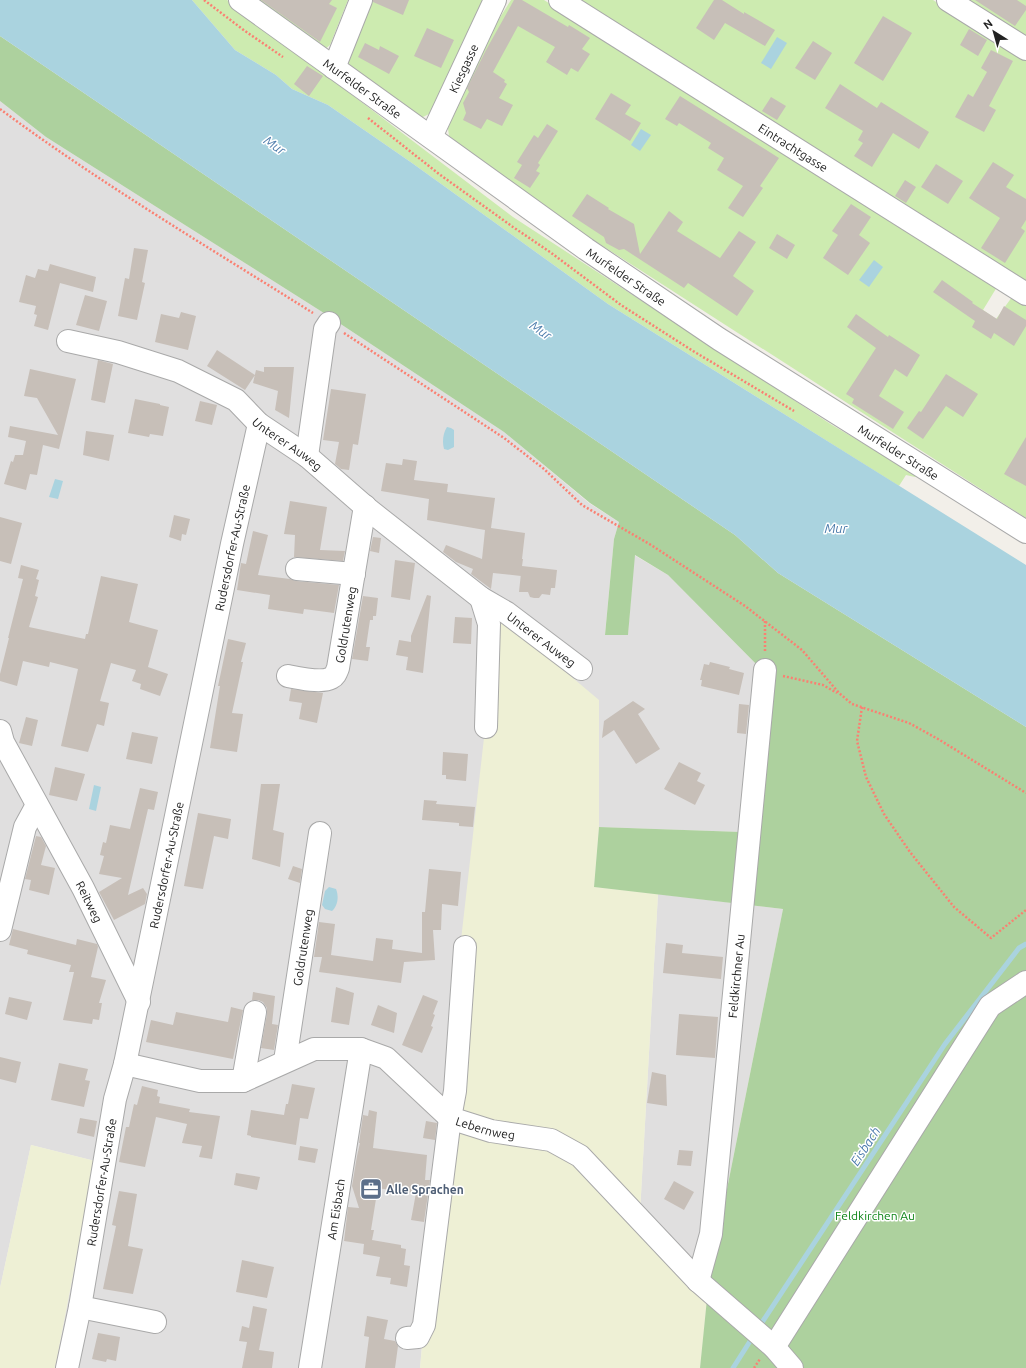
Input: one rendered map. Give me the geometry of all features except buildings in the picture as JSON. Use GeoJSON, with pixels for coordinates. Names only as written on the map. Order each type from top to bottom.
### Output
{"type":"FeatureCollection","features":[{"type":"Feature","properties":{"kind":"street","name":"Murfelder Straße"},"geometry":{"type":"LineString","coordinates":[[240,0],[586,249],[719,339],[1026,532]]}},
{"type":"Feature","properties":{"kind":"street"},"geometry":{"type":"LineString","coordinates":[[334,68],[360,0]]}},
{"type":"Feature","properties":{"kind":"street","name":"Kiesgasse"},"geometry":{"type":"LineString","coordinates":[[431,137],[495,0]]}},
{"type":"Feature","properties":{"kind":"street","name":"Eintrachtgasse"},"geometry":{"type":"LineString","coordinates":[[560,0],[1026,294]]}},
{"type":"Feature","properties":{"kind":"street"},"geometry":{"type":"LineString","coordinates":[[948,0],[1026,49]]}},
{"type":"Feature","properties":{"kind":"street"},"geometry":{"type":"LineString","coordinates":[[307,456],[325,329],[329,323]]}},
{"type":"Feature","properties":{"kind":"street","name":"Unterer Auweg"},"geometry":{"type":"LineString","coordinates":[[68,341],[118,352],[178,371],[236,400],[259,424],[307,456],[365,506],[481,598],[507,613],[581,669]]}},
{"type":"Feature","properties":{"kind":"street","name":"Rudersdorfer-Au-Straße"},"geometry":{"type":"LineString","coordinates":[[67,1368],[80,1307],[115,1099],[125,1064],[229,559],[259,424]]}},
{"type":"Feature","properties":{"kind":"street","name":"Goldrutenweg"},"geometry":{"type":"LineString","coordinates":[[288,676],[329,680],[335,675],[338,668],[365,506]]}},
{"type":"Feature","properties":{"kind":"street","name":"Goldrutenweg"},"geometry":{"type":"LineString","coordinates":[[297,569],[354,574]]}},
{"type":"Feature","properties":{"kind":"street","name":"Unterer Auweg"},"geometry":{"type":"LineString","coordinates":[[481,598],[489,624],[486,728]]}},
{"type":"Feature","properties":{"kind":"street","name":"Feldkirchner Au"},"geometry":{"type":"LineString","coordinates":[[698,1281],[711,1234],[765,670]]}},
{"type":"Feature","properties":{"kind":"street","name":"Reitweg"},"geometry":{"type":"LineString","coordinates":[[0,731],[3,742],[84,888],[138,1002]]}},
{"type":"Feature","properties":{"kind":"street"},"geometry":{"type":"LineString","coordinates":[[0,930],[25,827],[37,805]]}},
{"type":"Feature","properties":{"kind":"street","name":"Goldrutenweg"},"geometry":{"type":"LineString","coordinates":[[285,1061],[320,833]]}},
{"type":"Feature","properties":{"kind":"street"},"geometry":{"type":"LineString","coordinates":[[407,1338],[418,1337],[424,1325],[450,1118],[455,1091],[465,947]]}},
{"type":"Feature","properties":{"kind":"street"},"geometry":{"type":"LineString","coordinates":[[792,1368],[762,1336],[990,1006],[1026,982]]}},
{"type":"Feature","properties":{"kind":"street"},"geometry":{"type":"LineString","coordinates":[[243,1081],[255,1012]]}},
{"type":"Feature","properties":{"kind":"street","name":"Lebernweg"},"geometry":{"type":"LineString","coordinates":[[125,1064],[200,1081],[243,1081],[314,1049],[361,1049],[386,1058],[450,1118],[491,1131],[551,1140],[580,1156],[698,1281],[762,1336]]}},
{"type":"Feature","properties":{"kind":"street","name":"Am Eisbach"},"geometry":{"type":"LineString","coordinates":[[310,1368],[361,1049]]}},
{"type":"Feature","properties":{"kind":"street"},"geometry":{"type":"LineString","coordinates":[[80,1307],[155,1322]]}},
{"type":"Feature","properties":{"kind":"path"},"geometry":{"type":"LineString","coordinates":[[0,109],[43,141],[179,229],[329,323],[504,438],[544,469],[582,505],[657,549],[745,606],[802,650],[839,694]]}},
{"type":"Feature","properties":{"kind":"path"},"geometry":{"type":"LineString","coordinates":[[765,621],[765,670],[823,685],[839,694],[852,704],[909,723],[1026,793]]}},
{"type":"Feature","properties":{"kind":"path"},"geometry":{"type":"LineString","coordinates":[[862,708],[857,741],[866,777],[884,814],[910,852],[954,907],[991,938],[1026,910]]}},
{"type":"Feature","properties":{"kind":"shaded area"},"geometry":{"type":"Polygon","coordinates":[[[0,101],[46,137],[327,315],[504,432],[589,503],[619,522],[614,539],[605,634],[628,635],[634,555],[668,575],[772,680],[741,832],[599,827],[599,700],[423,1333],[420,1368],[55,1368],[95,1161],[31,1145],[0,1288],[0,101]]]}},
{"type":"Feature","properties":{"kind":"shaded area"},"geometry":{"type":"Polygon","coordinates":[[[658,894],[783,909],[709,1279],[640,1212],[658,894]]]}},
{"type":"Feature","properties":{"kind":"green space"},"geometry":{"type":"Polygon","coordinates":[[[192,0],[227,0],[513,217],[832,425],[917,475],[915,477],[906,475],[899,486],[608,304],[412,163],[328,105],[292,89],[276,75],[235,50],[192,0]]]}},
{"type":"Feature","properties":{"kind":"green space"},"geometry":{"type":"Polygon","coordinates":[[[252,0],[348,0],[330,45],[323,51],[252,0]]]}},
{"type":"Feature","properties":{"kind":"green space"},"geometry":{"type":"Polygon","coordinates":[[[368,0],[484,0],[435,111],[419,119],[349,67],[348,51],[368,0]]]}},
{"type":"Feature","properties":{"kind":"green space"},"geometry":{"type":"Polygon","coordinates":[[[511,0],[544,0],[997,287],[983,310],[996,319],[1012,297],[1026,306],[1026,518],[542,207],[449,136],[447,121],[472,62],[511,0]]]}},
{"type":"Feature","properties":{"kind":"green space"},"geometry":{"type":"Polygon","coordinates":[[[571,0],[933,0],[1026,59],[1026,286],[571,0]]]}},
{"type":"Feature","properties":{"kind":"green space"},"geometry":{"type":"Polygon","coordinates":[[[962,0],[1026,0],[1026,40],[962,0]]]}},
{"type":"Feature","properties":{"kind":"green space","name":"Feldkirchen Au"},"geometry":{"type":"Polygon","coordinates":[[[0,36],[735,535],[778,573],[1026,727],[1026,1368],[700,1368],[709,1279],[783,909],[594,887],[599,827],[741,832],[772,680],[668,575],[635,555],[628,635],[605,635],[614,539],[619,522],[590,503],[504,432],[327,315],[46,137],[0,101],[0,36]]]}},
{"type":"Feature","properties":{"kind":"green space"},"geometry":{"type":"Polygon","coordinates":[[[498,615],[599,700],[599,827],[594,887],[658,894],[640,1212],[707,1300],[700,1368],[420,1368],[461,940],[498,615]]]}},
{"type":"Feature","properties":{"kind":"green space"},"geometry":{"type":"Polygon","coordinates":[[[31,1145],[95,1161],[55,1368],[0,1368],[0,1288],[31,1145]]]}},
{"type":"Feature","properties":{"kind":"water","name":"Mur"},"geometry":{"type":"Polygon","coordinates":[[[0,0],[192,0],[235,50],[276,75],[292,89],[328,105],[412,163],[608,304],[1026,565],[1026,727],[778,573],[735,535],[0,36],[0,0]]]}},
{"type":"Feature","properties":{"kind":"water"},"geometry":{"type":"Polygon","coordinates":[[[777,37],[787,43],[771,69],[761,63],[777,37]]]}},
{"type":"Feature","properties":{"kind":"water"},"geometry":{"type":"Polygon","coordinates":[[[641,129],[651,135],[640,151],[631,145],[641,129]]]}},
{"type":"Feature","properties":{"kind":"water"},"geometry":{"type":"Polygon","coordinates":[[[874,260],[883,267],[869,287],[859,280],[874,260]]]}},
{"type":"Feature","properties":{"kind":"water"},"geometry":{"type":"Polygon","coordinates":[[[447,427],[454,430],[454,447],[448,450],[444,449],[443,443],[447,427]]]}},
{"type":"Feature","properties":{"kind":"water"},"geometry":{"type":"Polygon","coordinates":[[[55,479],[63,481],[58,499],[49,497],[55,479]]]}},
{"type":"Feature","properties":{"kind":"water"},"geometry":{"type":"Polygon","coordinates":[[[94,785],[101,787],[96,811],[89,809],[94,785]]]}},
{"type":"Feature","properties":{"kind":"water"},"geometry":{"type":"Polygon","coordinates":[[[329,887],[336,889],[337,895],[337,904],[332,911],[325,909],[322,905],[325,891],[329,887]]]}},
{"type":"Feature","properties":{"kind":"waterway","name":"Eisbach"},"geometry":{"type":"LineString","coordinates":[[759,1327],[945,1044],[1019,948],[1026,944]]}},
{"type":"Feature","properties":{"kind":"waterway","name":"Eisbach"},"geometry":{"type":"LineString","coordinates":[[733,1368],[754,1335]]}},
{"type":"Feature","properties":{"kind":"place","name":"Alle Sprachen"},"geometry":{"type":"Point","coordinates":[371,1189]}}]}
